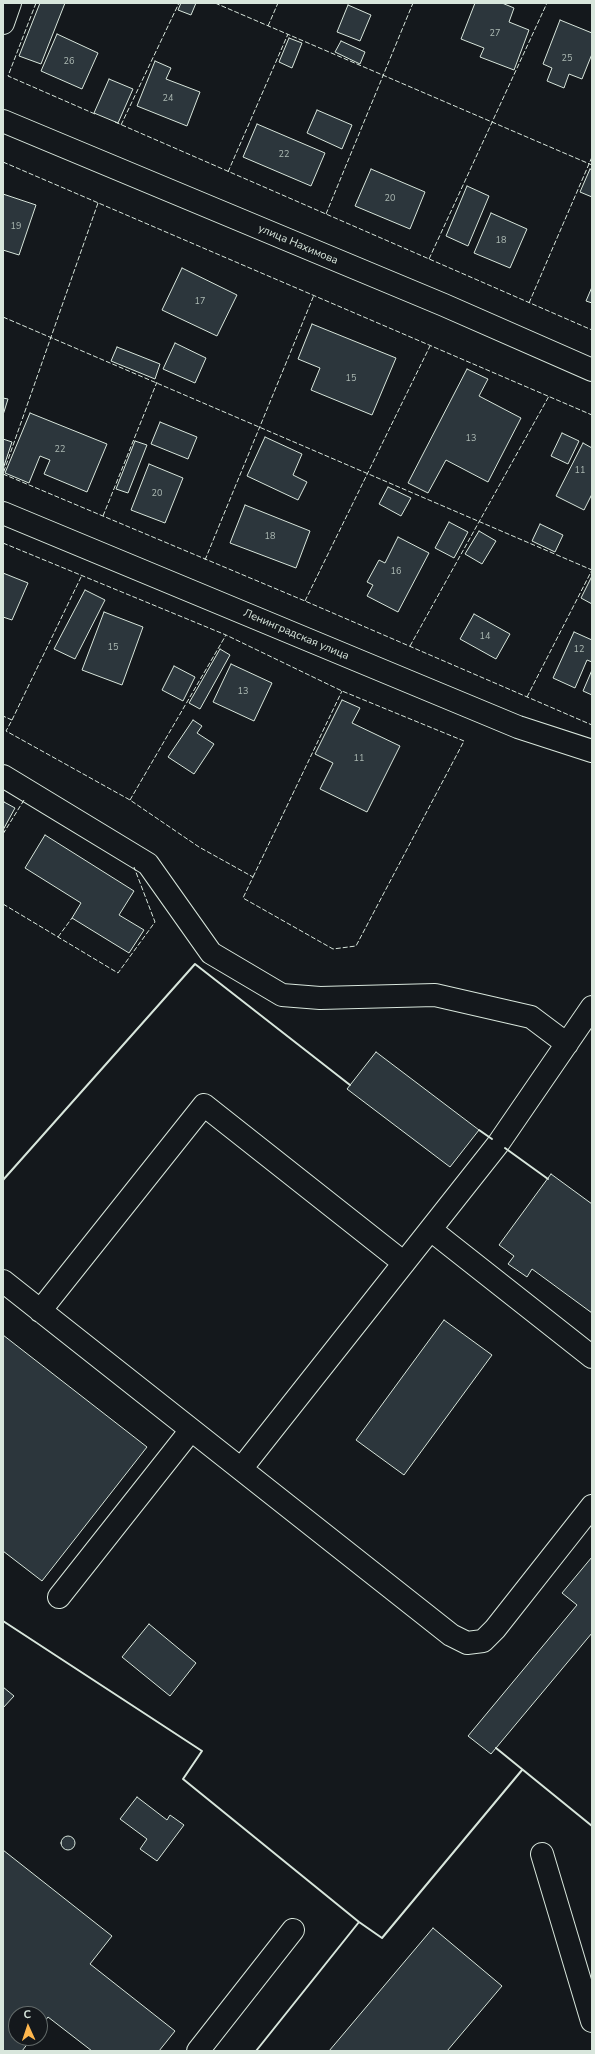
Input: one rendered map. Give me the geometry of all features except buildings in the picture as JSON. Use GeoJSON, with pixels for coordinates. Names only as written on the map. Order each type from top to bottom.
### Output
{"type":"FeatureCollection","features":[{"type":"Feature","properties":{"kind":"street"},"geometry":{"type":"LineString","coordinates":[[3,23],[10,3]]}},
{"type":"Feature","properties":{"kind":"street","name":"улица Нахимова"},"geometry":{"type":"LineString","coordinates":[[3,121],[429,299],[592,370]]}},
{"type":"Feature","properties":{"kind":"street","name":"Ленинградская улица"},"geometry":{"type":"LineString","coordinates":[[3,513],[518,727],[592,751]]}},
{"type":"Feature","properties":{"kind":"street"},"geometry":{"type":"LineString","coordinates":[[3,776],[148,864],[211,953],[282,995],[320,998],[434,995],[531,1017],[567,1044]]}},
{"type":"Feature","properties":{"kind":"street"},"geometry":{"type":"LineString","coordinates":[[241,1469],[498,1144],[592,1007]]}},
{"type":"Feature","properties":{"kind":"street"},"geometry":{"type":"LineString","coordinates":[[40,1311],[204,1105],[404,1263]]}},
{"type":"Feature","properties":{"kind":"street"},"geometry":{"type":"LineString","coordinates":[[431,1230],[592,1357]]}},
{"type":"Feature","properties":{"kind":"street"},"geometry":{"type":"LineString","coordinates":[[3,1281],[451,1635],[467,1643],[483,1641],[495,1629],[592,1506]]}},
{"type":"Feature","properties":{"kind":"street"},"geometry":{"type":"LineString","coordinates":[[59,1597],[191,1430]]}},
{"type":"Feature","properties":{"kind":"street"},"geometry":{"type":"LineString","coordinates":[[542,1854],[592,2020]]}},
{"type":"Feature","properties":{"kind":"street"},"geometry":{"type":"LineString","coordinates":[[198,2051],[293,1930]]}},
{"type":"Feature","properties":{"kind":"fence"},"geometry":{"type":"LineString","coordinates":[[36,3],[8,76],[95,114]]}},
{"type":"Feature","properties":{"kind":"fence"},"geometry":{"type":"LineString","coordinates":[[121,125],[179,3]]}},
{"type":"Feature","properties":{"kind":"fence"},"geometry":{"type":"LineString","coordinates":[[215,3],[592,165]]}},
{"type":"Feature","properties":{"kind":"fence"},"geometry":{"type":"LineString","coordinates":[[268,26],[278,3]]}},
{"type":"Feature","properties":{"kind":"fence"},"geometry":{"type":"LineString","coordinates":[[326,214],[413,3]]}},
{"type":"Feature","properties":{"kind":"fence"},"geometry":{"type":"LineString","coordinates":[[429,259],[547,3]]}},
{"type":"Feature","properties":{"kind":"fence"},"geometry":{"type":"LineString","coordinates":[[228,172],[288,34]]}},
{"type":"Feature","properties":{"kind":"fence"},"geometry":{"type":"LineString","coordinates":[[115,122],[592,330]]}},
{"type":"Feature","properties":{"kind":"fence"},"geometry":{"type":"LineString","coordinates":[[529,303],[592,157]]}},
{"type":"Feature","properties":{"kind":"fence"},"geometry":{"type":"LineString","coordinates":[[3,162],[592,415]]}},
{"type":"Feature","properties":{"kind":"fence"},"geometry":{"type":"LineString","coordinates":[[98,203],[3,474],[305,601],[592,725]]}},
{"type":"Feature","properties":{"kind":"fence"},"geometry":{"type":"LineString","coordinates":[[205,560],[314,295]]}},
{"type":"Feature","properties":{"kind":"fence"},"geometry":{"type":"LineString","coordinates":[[3,317],[592,570]]}},
{"type":"Feature","properties":{"kind":"fence"},"geometry":{"type":"LineString","coordinates":[[305,601],[430,346]]}},
{"type":"Feature","properties":{"kind":"fence"},"geometry":{"type":"LineString","coordinates":[[103,516],[157,382]]}},
{"type":"Feature","properties":{"kind":"fence"},"geometry":{"type":"LineString","coordinates":[[410,646],[549,396]]}},
{"type":"Feature","properties":{"kind":"fence"},"geometry":{"type":"LineString","coordinates":[[3,543],[226,635],[342,691],[464,741],[356,946],[333,949],[243,898],[253,877],[199,847],[130,800],[6,731],[12,720],[3,716]]}},
{"type":"Feature","properties":{"kind":"fence"},"geometry":{"type":"LineString","coordinates":[[527,697],[592,570]]}},
{"type":"Feature","properties":{"kind":"fence"},"geometry":{"type":"LineString","coordinates":[[12,720],[82,575]]}},
{"type":"Feature","properties":{"kind":"fence"},"geometry":{"type":"LineString","coordinates":[[130,800],[226,635]]}},
{"type":"Feature","properties":{"kind":"fence"},"geometry":{"type":"LineString","coordinates":[[253,877],[342,691]]}},
{"type":"Feature","properties":{"kind":"fence"},"geometry":{"type":"LineString","coordinates":[[3,834],[24,800]]}},
{"type":"Feature","properties":{"kind":"fence"},"geometry":{"type":"LineString","coordinates":[[3,904],[118,973],[155,922],[134,867]]}},
{"type":"Feature","properties":{"kind":"fence"},"geometry":{"type":"LineString","coordinates":[[58,937],[72,918]]}},
{"type":"Feature","properties":{"kind":"wall"},"geometry":{"type":"LineString","coordinates":[[3,1180],[195,964],[350,1085]]}},
{"type":"Feature","properties":{"kind":"wall"},"geometry":{"type":"LineString","coordinates":[[479,1130],[492,1139]]}},
{"type":"Feature","properties":{"kind":"wall"},"geometry":{"type":"LineString","coordinates":[[505,1148],[548,1179]]}},
{"type":"Feature","properties":{"kind":"wall"},"geometry":{"type":"LineString","coordinates":[[3,1621],[202,1751],[183,1779],[359,1922],[382,1938],[522,1770]]}},
{"type":"Feature","properties":{"kind":"wall"},"geometry":{"type":"LineString","coordinates":[[496,1748],[592,1826]]}},
{"type":"Feature","properties":{"kind":"wall"},"geometry":{"type":"LineString","coordinates":[[256,2051],[359,1922]]}}]}
